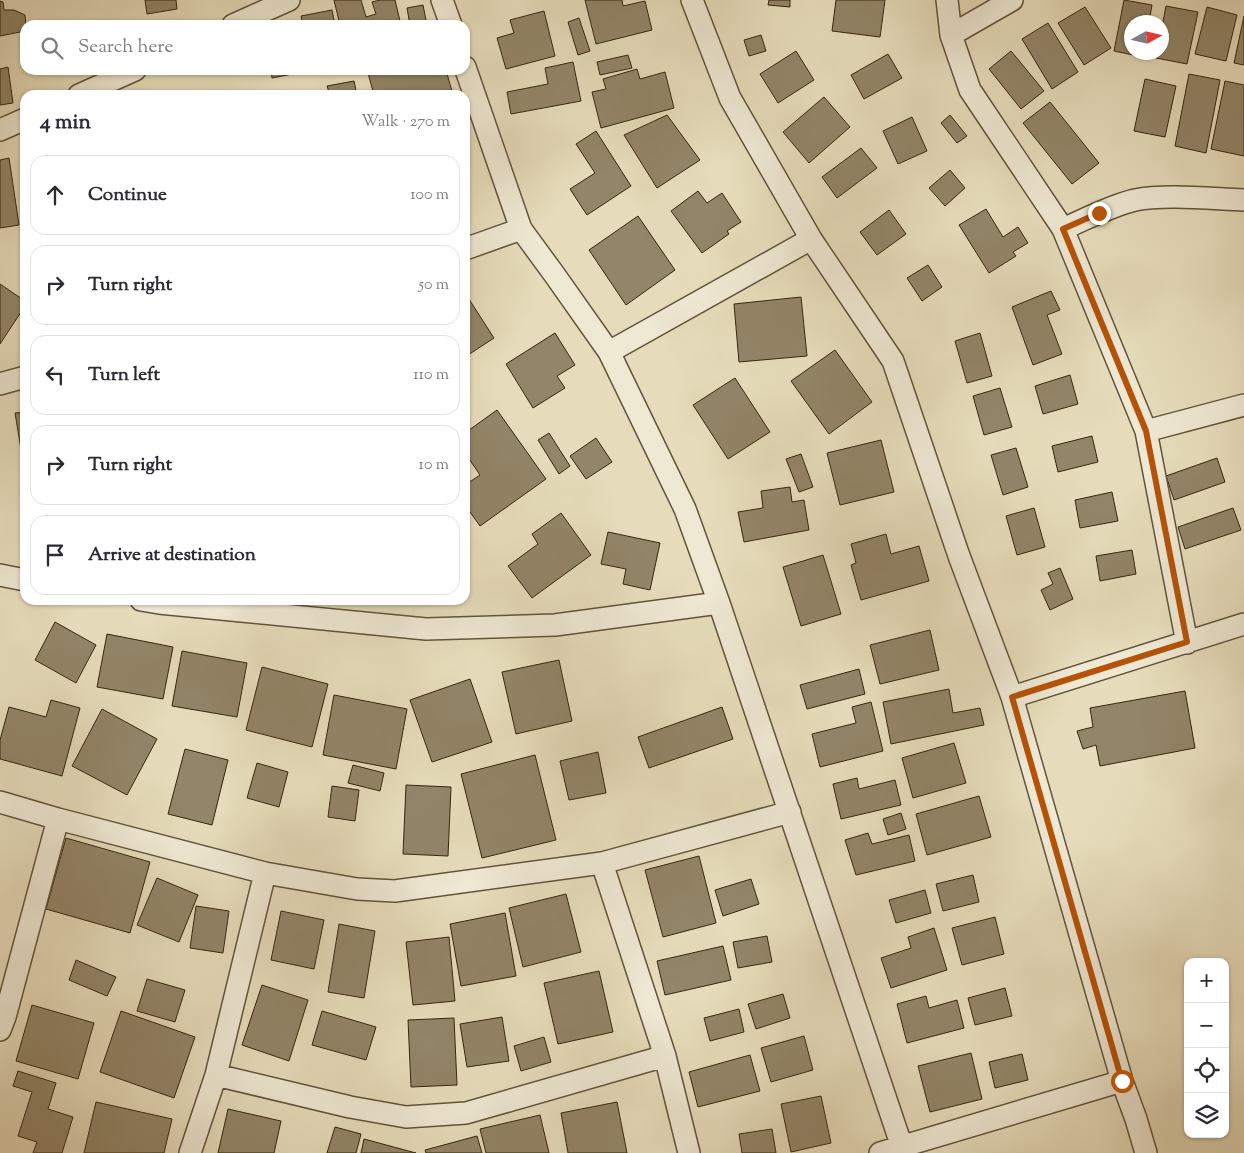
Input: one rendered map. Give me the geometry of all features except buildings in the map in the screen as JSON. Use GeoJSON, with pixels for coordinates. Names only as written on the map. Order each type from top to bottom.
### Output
{"type":"FeatureCollection","features":[{"type":"Feature","properties":{"kind":"street"},"geometry":{"type":"LineString","coordinates":[[244,20],[289,0]]}},
{"type":"Feature","properties":{"kind":"street"},"geometry":{"type":"LineString","coordinates":[[442,0],[449,20]]}},
{"type":"Feature","properties":{"kind":"street"},"geometry":{"type":"LineString","coordinates":[[692,0],[730,98],[811,239],[893,361],[959,556],[1012,697],[1122,1081],[1146,1153]]}},
{"type":"Feature","properties":{"kind":"street"},"geometry":{"type":"LineString","coordinates":[[947,0],[951,35],[970,90],[1063,229],[1146,431],[1187,642]]}},
{"type":"Feature","properties":{"kind":"street"},"geometry":{"type":"LineString","coordinates":[[951,35],[1012,0]]}},
{"type":"Feature","properties":{"kind":"street"},"geometry":{"type":"LineString","coordinates":[[91,90],[124,75]]}},
{"type":"Feature","properties":{"kind":"street"},"geometry":{"type":"LineString","coordinates":[[468,75],[521,229],[609,352],[685,509],[719,602],[902,1148]]}},
{"type":"Feature","properties":{"kind":"street"},"geometry":{"type":"LineString","coordinates":[[0,130],[20,121]]}},
{"type":"Feature","properties":{"kind":"street"},"geometry":{"type":"LineString","coordinates":[[1063,229],[1099,213],[1136,200],[1165,198],[1244,200]]}},
{"type":"Feature","properties":{"kind":"street"},"geometry":{"type":"LineString","coordinates":[[470,247],[521,229]]}},
{"type":"Feature","properties":{"kind":"street"},"geometry":{"type":"LineString","coordinates":[[609,352],[811,239]]}},
{"type":"Feature","properties":{"kind":"street"},"geometry":{"type":"LineString","coordinates":[[0,384],[20,378]]}},
{"type":"Feature","properties":{"kind":"street"},"geometry":{"type":"LineString","coordinates":[[1146,431],[1244,405]]}},
{"type":"Feature","properties":{"kind":"street"},"geometry":{"type":"LineString","coordinates":[[0,575],[20,579]]}},
{"type":"Feature","properties":{"kind":"street"},"geometry":{"type":"LineString","coordinates":[[179,605],[426,629],[555,625],[719,602]]}},
{"type":"Feature","properties":{"kind":"street"},"geometry":{"type":"LineString","coordinates":[[1012,697],[1244,624]]}},
{"type":"Feature","properties":{"kind":"street"},"geometry":{"type":"LineString","coordinates":[[0,802],[265,873],[357,889],[395,891],[602,863],[790,812]]}},
{"type":"Feature","properties":{"kind":"street"},"geometry":{"type":"LineString","coordinates":[[2,1021],[58,819]]}},
{"type":"Feature","properties":{"kind":"street"},"geometry":{"type":"LineString","coordinates":[[602,863],[665,1056],[689,1153]]}},
{"type":"Feature","properties":{"kind":"street"},"geometry":{"type":"LineString","coordinates":[[190,1153],[216,1075],[265,873]]}},
{"type":"Feature","properties":{"kind":"street"},"geometry":{"type":"LineString","coordinates":[[216,1075],[350,1107],[406,1117],[466,1113],[665,1056]]}},
{"type":"Feature","properties":{"kind":"street"},"geometry":{"type":"LineString","coordinates":[[880,1153],[1122,1081]]}},
{"type":"Feature","properties":{"kind":"route"},"geometry":{"type":"LineString","coordinates":[[1099,213],[1063,229],[1146,431],[1187,642],[1012,697],[1122,1081]]}}]}
